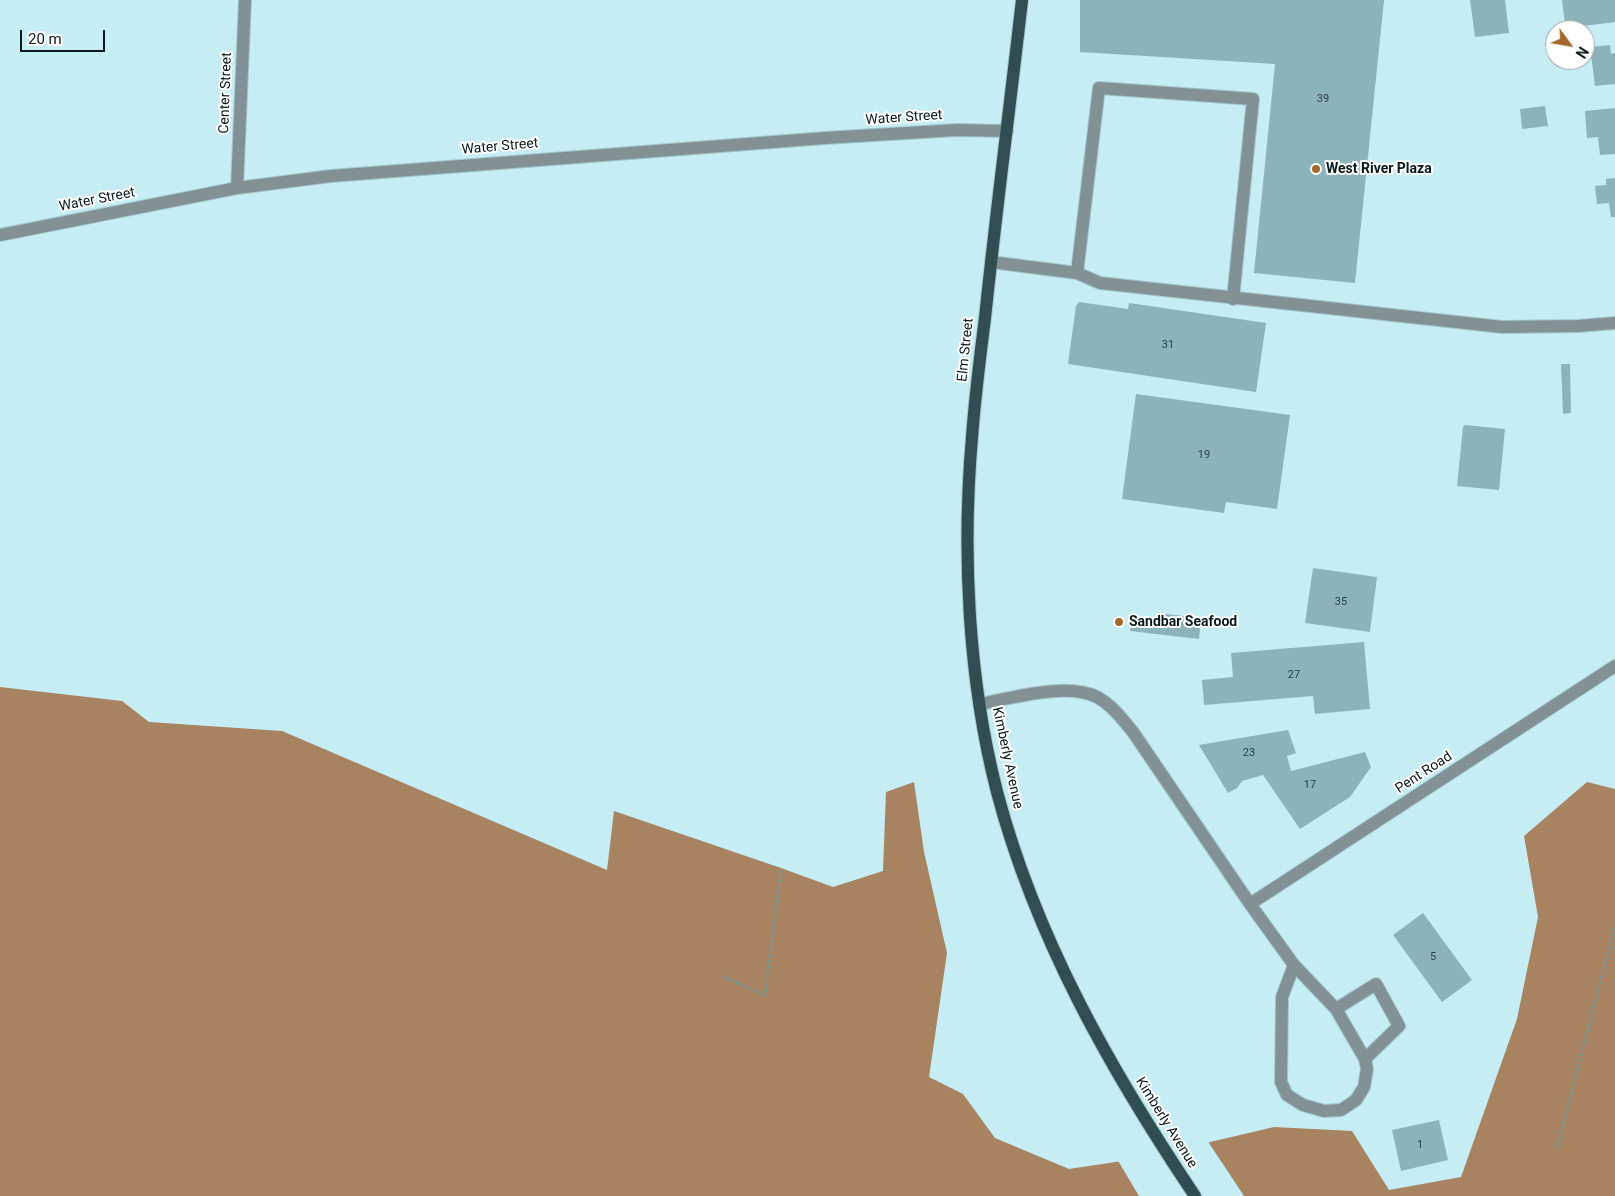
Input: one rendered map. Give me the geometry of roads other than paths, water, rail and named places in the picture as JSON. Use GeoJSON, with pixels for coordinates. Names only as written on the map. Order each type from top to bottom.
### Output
{"type":"FeatureCollection","features":[{"type":"Feature","properties":{"kind":"main road","name":"Elm Street"},"geometry":{"type":"LineString","coordinates":[[980,704],[971,624],[968,560],[972,438],[1022,0]]}},
{"type":"Feature","properties":{"kind":"main road","name":"Kimberly Avenue"},"geometry":{"type":"LineString","coordinates":[[980,704],[997,790],[1012,840],[1030,892],[1072,990],[1134,1102],[1195,1196]]}},
{"type":"Feature","properties":{"kind":"street","name":"Center Street"},"geometry":{"type":"LineString","coordinates":[[237,188],[245,0]]}},
{"type":"Feature","properties":{"kind":"street"},"geometry":{"type":"LineString","coordinates":[[1078,273],[1099,88],[1253,99],[1233,299]]}},
{"type":"Feature","properties":{"kind":"street","name":"Water Street"},"geometry":{"type":"LineString","coordinates":[[0,235],[237,188],[340,176],[825,138],[957,130],[1007,132]]}},
{"type":"Feature","properties":{"kind":"street"},"geometry":{"type":"LineString","coordinates":[[991,262],[1078,273],[1100,283],[1502,327],[1578,326],[1615,323]]}},
{"type":"Feature","properties":{"kind":"street","name":"Pent Road"},"geometry":{"type":"LineString","coordinates":[[1250,904],[1615,666]]}},
{"type":"Feature","properties":{"kind":"street","name":"Kimberly Avenue"},"geometry":{"type":"LineString","coordinates":[[980,704],[1068,690],[1088,693],[1111,707],[1134,732],[1250,904],[1294,965],[1336,1009],[1365,1059]]}},
{"type":"Feature","properties":{"kind":"street"},"geometry":{"type":"LineString","coordinates":[[1294,965],[1282,997],[1281,1082],[1287,1094],[1294,1100],[1313,1109],[1324,1111],[1341,1110],[1356,1100],[1364,1087],[1368,1069],[1365,1059],[1399,1026],[1376,984],[1336,1009]]}},
{"type":"Feature","properties":{"kind":"place","name":"West River Plaza"},"geometry":{"type":"Point","coordinates":[1316,169]}},
{"type":"Feature","properties":{"kind":"place","name":"Sandbar Seafood"},"geometry":{"type":"Point","coordinates":[1119,622]}}]}
